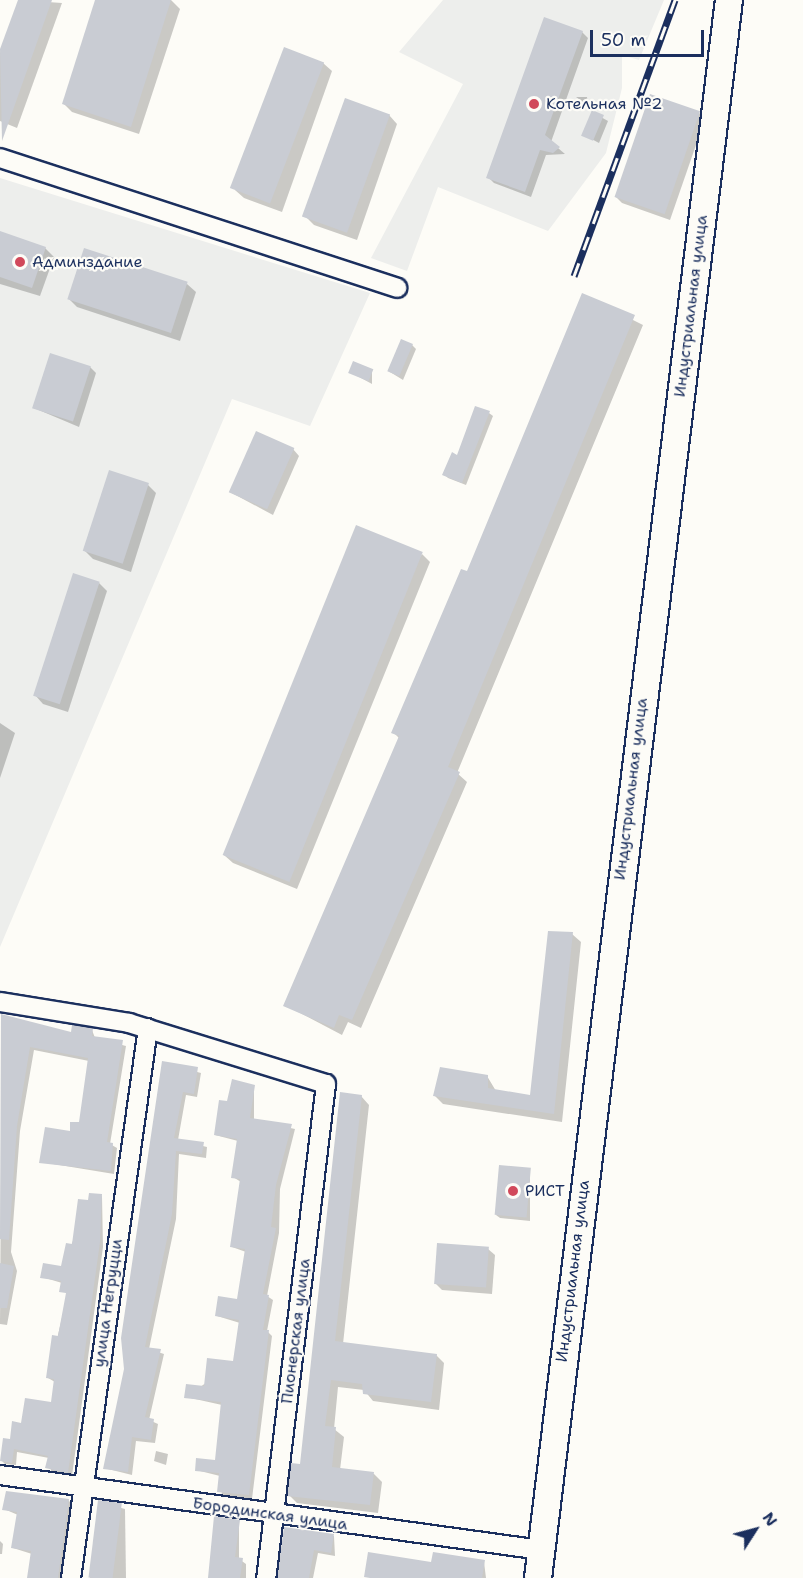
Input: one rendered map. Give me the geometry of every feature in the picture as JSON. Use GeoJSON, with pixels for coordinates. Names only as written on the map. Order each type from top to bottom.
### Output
{"type":"FeatureCollection","features":[{"type":"Feature","properties":{"kind":"main road","name":"Индустриальная улица"},"geometry":{"type":"LineString","coordinates":[[538,1578],[729,0]]}},
{"type":"Feature","properties":{"kind":"street"},"geometry":{"type":"LineString","coordinates":[[0,158],[397,288]]}},
{"type":"Feature","properties":{"kind":"street"},"geometry":{"type":"LineString","coordinates":[[0,1002],[148,1028]]}},
{"type":"Feature","properties":{"kind":"street","name":"Пионерская улица"},"geometry":{"type":"LineString","coordinates":[[148,1028],[326,1084],[266,1578]]}},
{"type":"Feature","properties":{"kind":"street","name":"улица Негруцци"},"geometry":{"type":"LineString","coordinates":[[71,1578],[82,1485],[148,1028]]}},
{"type":"Feature","properties":{"kind":"street","name":"Бородинская улица"},"geometry":{"type":"LineString","coordinates":[[0,1475],[82,1485],[274,1516],[541,1550]]}},
{"type":"Feature","properties":{"kind":"shaded area"},"geometry":{"type":"Polygon","coordinates":[[[443,0],[664,0],[639,60],[622,55],[622,88],[606,153],[548,231],[438,187],[407,271],[371,258],[463,84],[399,52],[443,0]]]}},
{"type":"Feature","properties":{"kind":"shaded area"},"geometry":{"type":"Polygon","coordinates":[[[0,178],[370,293],[310,426],[232,399],[0,947],[0,178]]]}},
{"type":"Feature","properties":{"kind":"building"},"geometry":{"type":"Polygon","coordinates":[[[18,0],[52,0],[2,141],[0,49],[18,0]]]}},
{"type":"Feature","properties":{"kind":"building"},"geometry":{"type":"Polygon","coordinates":[[[95,0],[171,0],[131,127],[62,104],[95,0]]]}},
{"type":"Feature","properties":{"kind":"building","name":"Котельная №2"},"geometry":{"type":"Polygon","coordinates":[[[544,17],[583,31],[545,135],[560,147],[553,153],[540,150],[525,192],[486,178],[544,17]]]}},
{"type":"Feature","properties":{"kind":"building"},"geometry":{"type":"Polygon","coordinates":[[[284,47],[324,62],[270,203],[230,188],[284,47]]]}},
{"type":"Feature","properties":{"kind":"building"},"geometry":{"type":"Polygon","coordinates":[[[650,94],[700,111],[665,214],[615,197],[650,94]]]}},
{"type":"Feature","properties":{"kind":"building"},"geometry":{"type":"Polygon","coordinates":[[[345,98],[390,114],[347,233],[302,216],[345,98]]]}},
{"type":"Feature","properties":{"kind":"building"},"geometry":{"type":"Polygon","coordinates":[[[592,110],[604,115],[593,141],[581,136],[592,110]]]}},
{"type":"Feature","properties":{"kind":"building","name":"Админздание"},"geometry":{"type":"Polygon","coordinates":[[[0,231],[46,247],[32,288],[0,277],[0,231]]]}},
{"type":"Feature","properties":{"kind":"building"},"geometry":{"type":"Polygon","coordinates":[[[84,248],[188,282],[171,333],[67,299],[84,248]]]}},
{"type":"Feature","properties":{"kind":"building"},"geometry":{"type":"Polygon","coordinates":[[[582,293],[635,315],[448,767],[460,772],[352,1020],[339,1015],[334,1028],[283,1006],[399,736],[391,733],[461,569],[467,571],[582,293]]]}},
{"type":"Feature","properties":{"kind":"building"},"geometry":{"type":"Polygon","coordinates":[[[401,339],[413,344],[399,376],[387,371],[401,339]]]}},
{"type":"Feature","properties":{"kind":"building"},"geometry":{"type":"Polygon","coordinates":[[[50,353],[91,366],[73,421],[32,408],[50,353]]]}},
{"type":"Feature","properties":{"kind":"building"},"geometry":{"type":"Polygon","coordinates":[[[353,361],[373,369],[369,381],[348,373],[353,361]]]}},
{"type":"Feature","properties":{"kind":"building"},"geometry":{"type":"Polygon","coordinates":[[[475,406],[490,411],[462,483],[442,475],[452,452],[457,455],[475,406]]]}},
{"type":"Feature","properties":{"kind":"building"},"geometry":{"type":"Polygon","coordinates":[[[256,431],[294,448],[267,509],[229,492],[256,431]]]}},
{"type":"Feature","properties":{"kind":"building"},"geometry":{"type":"Polygon","coordinates":[[[109,470],[149,483],[123,564],[83,551],[109,470]]]}},
{"type":"Feature","properties":{"kind":"building"},"geometry":{"type":"Polygon","coordinates":[[[356,525],[423,552],[289,882],[223,855],[356,525]]]}},
{"type":"Feature","properties":{"kind":"building"},"geometry":{"type":"Polygon","coordinates":[[[73,573],[100,582],[60,704],[33,696],[73,573]]]}},
{"type":"Feature","properties":{"kind":"building"},"geometry":{"type":"Polygon","coordinates":[[[548,931],[573,932],[554,1114],[433,1096],[440,1067],[488,1075],[488,1088],[530,1095],[548,931]]]}},
{"type":"Feature","properties":{"kind":"building"},"geometry":{"type":"Polygon","coordinates":[[[1,1014],[71,1032],[72,1025],[93,1028],[92,1036],[123,1040],[107,1142],[113,1143],[111,1171],[39,1163],[45,1127],[70,1131],[70,1122],[79,1122],[88,1058],[30,1047],[17,1126],[9,1240],[0,1239],[1,1014]]]}},
{"type":"Feature","properties":{"kind":"building"},"geometry":{"type":"Polygon","coordinates":[[[162,1061],[198,1067],[194,1094],[183,1092],[174,1138],[204,1142],[202,1154],[176,1151],[172,1214],[145,1347],[161,1349],[145,1417],[154,1419],[151,1440],[132,1437],[128,1472],[103,1469],[124,1369],[121,1338],[162,1061]]]}},
{"type":"Feature","properties":{"kind":"building"},"geometry":{"type":"Polygon","coordinates":[[[232,1079],[255,1085],[250,1118],[292,1124],[276,1185],[271,1227],[276,1228],[263,1294],[269,1295],[263,1330],[269,1330],[249,1495],[217,1492],[219,1473],[195,1471],[196,1458],[215,1460],[221,1402],[184,1398],[186,1384],[204,1386],[207,1358],[233,1361],[239,1320],[215,1316],[218,1296],[237,1299],[245,1249],[230,1247],[240,1179],[231,1178],[237,1139],[214,1135],[219,1100],[227,1101],[232,1079]]]}},
{"type":"Feature","properties":{"kind":"building"},"geometry":{"type":"Polygon","coordinates":[[[340,1092],[362,1095],[335,1341],[437,1354],[431,1402],[363,1394],[362,1384],[331,1380],[325,1426],[336,1427],[332,1467],[374,1472],[370,1505],[287,1496],[291,1463],[300,1464],[340,1092]]]}},
{"type":"Feature","properties":{"kind":"building","name":"РИСТ"},"geometry":{"type":"Polygon","coordinates":[[[499,1165],[531,1168],[527,1218],[495,1215],[499,1165]]]}},
{"type":"Feature","properties":{"kind":"building"},"geometry":{"type":"Polygon","coordinates":[[[89,1193],[102,1194],[100,1242],[68,1473],[45,1468],[48,1456],[14,1449],[12,1463],[0,1461],[3,1438],[10,1439],[12,1421],[21,1423],[25,1398],[51,1402],[54,1379],[46,1378],[52,1335],[58,1336],[66,1293],[59,1292],[61,1281],[40,1278],[43,1263],[61,1266],[66,1243],[72,1244],[78,1199],[88,1200],[89,1193]]]}},
{"type":"Feature","properties":{"kind":"building"},"geometry":{"type":"Polygon","coordinates":[[[437,1243],[489,1247],[486,1288],[434,1284],[437,1243]]]}},
{"type":"Feature","properties":{"kind":"building"},"geometry":{"type":"Polygon","coordinates":[[[0,1263],[14,1266],[7,1308],[0,1308],[0,1263]]]}},
{"type":"Feature","properties":{"kind":"building"},"geometry":{"type":"Polygon","coordinates":[[[6,1491],[69,1499],[58,1578],[27,1578],[31,1551],[11,1548],[17,1512],[2,1510],[6,1491]]]}},
{"type":"Feature","properties":{"kind":"building"},"geometry":{"type":"Polygon","coordinates":[[[98,1500],[122,1503],[113,1578],[88,1577],[98,1500]]]}},
{"type":"Feature","properties":{"kind":"building"},"geometry":{"type":"Polygon","coordinates":[[[214,1516],[240,1520],[235,1557],[243,1558],[240,1578],[208,1578],[214,1516]]]}},
{"type":"Feature","properties":{"kind":"building"},"geometry":{"type":"Polygon","coordinates":[[[284,1527],[334,1534],[331,1553],[314,1550],[309,1578],[277,1578],[284,1527]]]}},
{"type":"Feature","properties":{"kind":"building"},"geometry":{"type":"Polygon","coordinates":[[[368,1552],[431,1562],[433,1552],[485,1560],[482,1578],[370,1578],[364,1577],[368,1552]]]}},
{"type":"Feature","properties":{"kind":"railway"},"geometry":{"type":"LineString","coordinates":[[574,276],[675,0]]}},
{"type":"Feature","properties":{"kind":"place","name":"Котельная №2"},"geometry":{"type":"Point","coordinates":[534,104]}},
{"type":"Feature","properties":{"kind":"place","name":"Админздание"},"geometry":{"type":"Point","coordinates":[20,262]}},
{"type":"Feature","properties":{"kind":"place","name":"РИСТ"},"geometry":{"type":"Point","coordinates":[513,1191]}}]}
